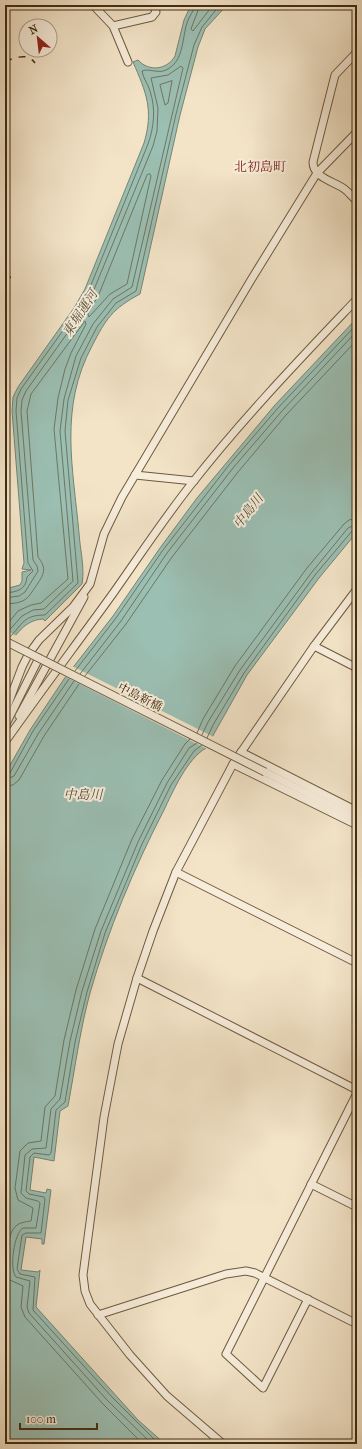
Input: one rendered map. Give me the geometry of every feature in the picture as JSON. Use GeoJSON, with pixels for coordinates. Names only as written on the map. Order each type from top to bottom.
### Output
{"type":"FeatureCollection","features":[{"type":"Feature","properties":{"kind":"street"},"geometry":{"type":"LineString","coordinates":[[94,5],[113,26],[128,62]]}},
{"type":"Feature","properties":{"kind":"street"},"geometry":{"type":"LineString","coordinates":[[113,26],[152,17],[156,12],[154,5]]}},
{"type":"Feature","properties":{"kind":"street"},"geometry":{"type":"LineString","coordinates":[[357,52],[338,71],[334,78],[313,157],[313,167],[317,173],[344,189],[357,201]]}},
{"type":"Feature","properties":{"kind":"street"},"geometry":{"type":"LineString","coordinates":[[5,742],[78,609],[90,584],[111,518],[135,475],[251,280],[317,173],[357,132]]}},
{"type":"Feature","properties":{"kind":"street"},"geometry":{"type":"LineString","coordinates":[[5,742],[65,657],[114,592],[154,533],[194,481],[270,391],[357,299]]}},
{"type":"Feature","properties":{"kind":"street"},"geometry":{"type":"LineString","coordinates":[[135,475],[194,481]]}},
{"type":"Feature","properties":{"kind":"street"},"geometry":{"type":"LineString","coordinates":[[5,712],[28,655],[44,635],[73,607],[90,584]]}},
{"type":"Feature","properties":{"kind":"street"},"geometry":{"type":"LineString","coordinates":[[223,1444],[167,1396],[98,1315],[87,1299],[83,1275],[104,1117],[118,1044],[136,978],[152,931],[176,872],[241,752],[314,646],[357,589]]}},
{"type":"Feature","properties":{"kind":"street","name":"中島新橋"},"geometry":{"type":"LineString","coordinates":[[5,641],[357,818]]}},
{"type":"Feature","properties":{"kind":"street"},"geometry":{"type":"LineString","coordinates":[[314,646],[357,668]]}},
{"type":"Feature","properties":{"kind":"street"},"geometry":{"type":"LineString","coordinates":[[5,726],[39,658]]}},
{"type":"Feature","properties":{"kind":"street"},"geometry":{"type":"LineString","coordinates":[[241,752],[357,811]]}},
{"type":"Feature","properties":{"kind":"street"},"geometry":{"type":"LineString","coordinates":[[234,764],[357,825]]}},
{"type":"Feature","properties":{"kind":"street"},"geometry":{"type":"LineString","coordinates":[[176,872],[357,963]]}},
{"type":"Feature","properties":{"kind":"street"},"geometry":{"type":"LineString","coordinates":[[136,978],[357,1092],[226,1354],[263,1388],[308,1299]]}},
{"type":"Feature","properties":{"kind":"street"},"geometry":{"type":"LineString","coordinates":[[311,1184],[357,1207]]}},
{"type":"Feature","properties":{"kind":"street"},"geometry":{"type":"LineString","coordinates":[[98,1315],[236,1272],[250,1272],[265,1277],[357,1324]]}},
{"type":"Feature","properties":{"kind":"water","name":"東堀運河"},"geometry":{"type":"Polygon","coordinates":[[[191,5],[227,5],[205,29],[198,47],[180,115],[140,294],[130,299],[116,310],[101,329],[82,369],[75,392],[71,438],[74,485],[83,565],[82,584],[45,621],[43,619],[36,620],[26,625],[17,633],[5,648],[5,589],[20,585],[22,581],[22,572],[31,570],[22,569],[24,563],[12,411],[13,397],[18,387],[74,308],[85,289],[144,143],[148,121],[147,101],[142,83],[133,62],[138,60],[142,64],[152,68],[158,68],[163,67],[172,61],[175,56],[184,20],[191,5]]]}},
{"type":"Feature","properties":{"kind":"water","name":"中島川"},"geometry":{"type":"Polygon","coordinates":[[[357,318],[357,532],[319,578],[247,675],[206,748],[199,753],[187,767],[176,785],[122,900],[97,969],[83,1021],[68,1106],[60,1111],[54,1161],[34,1157],[30,1190],[46,1193],[47,1189],[51,1190],[44,1244],[42,1244],[42,1239],[26,1237],[21,1270],[38,1272],[40,1270],[36,1307],[138,1420],[165,1444],[5,1444],[5,774],[30,730],[64,679],[113,616],[197,498],[275,405],[357,318]]]}},
{"type":"Feature","properties":{"kind":"pier"},"geometry":{"type":"Polygon","coordinates":[[[5,630],[19,637],[8,648],[5,647],[5,630]]]}},
{"type":"Feature","properties":{"kind":"pier"},"geometry":{"type":"Polygon","coordinates":[[[72,666],[214,737],[207,749],[64,676],[72,666]]]}},
{"type":"Feature","properties":{"kind":"railway"},"geometry":{"type":"LineString","coordinates":[[5,61],[17,57],[25,57],[35,63]]}},
{"type":"Feature","properties":{"kind":"railway"},"geometry":{"type":"LineString","coordinates":[[5,274],[10,277],[13,282]]}},
{"type":"Feature","properties":{"kind":"district","name":"北初島町"},"geometry":{"type":"Point","coordinates":[260,166]}}]}
